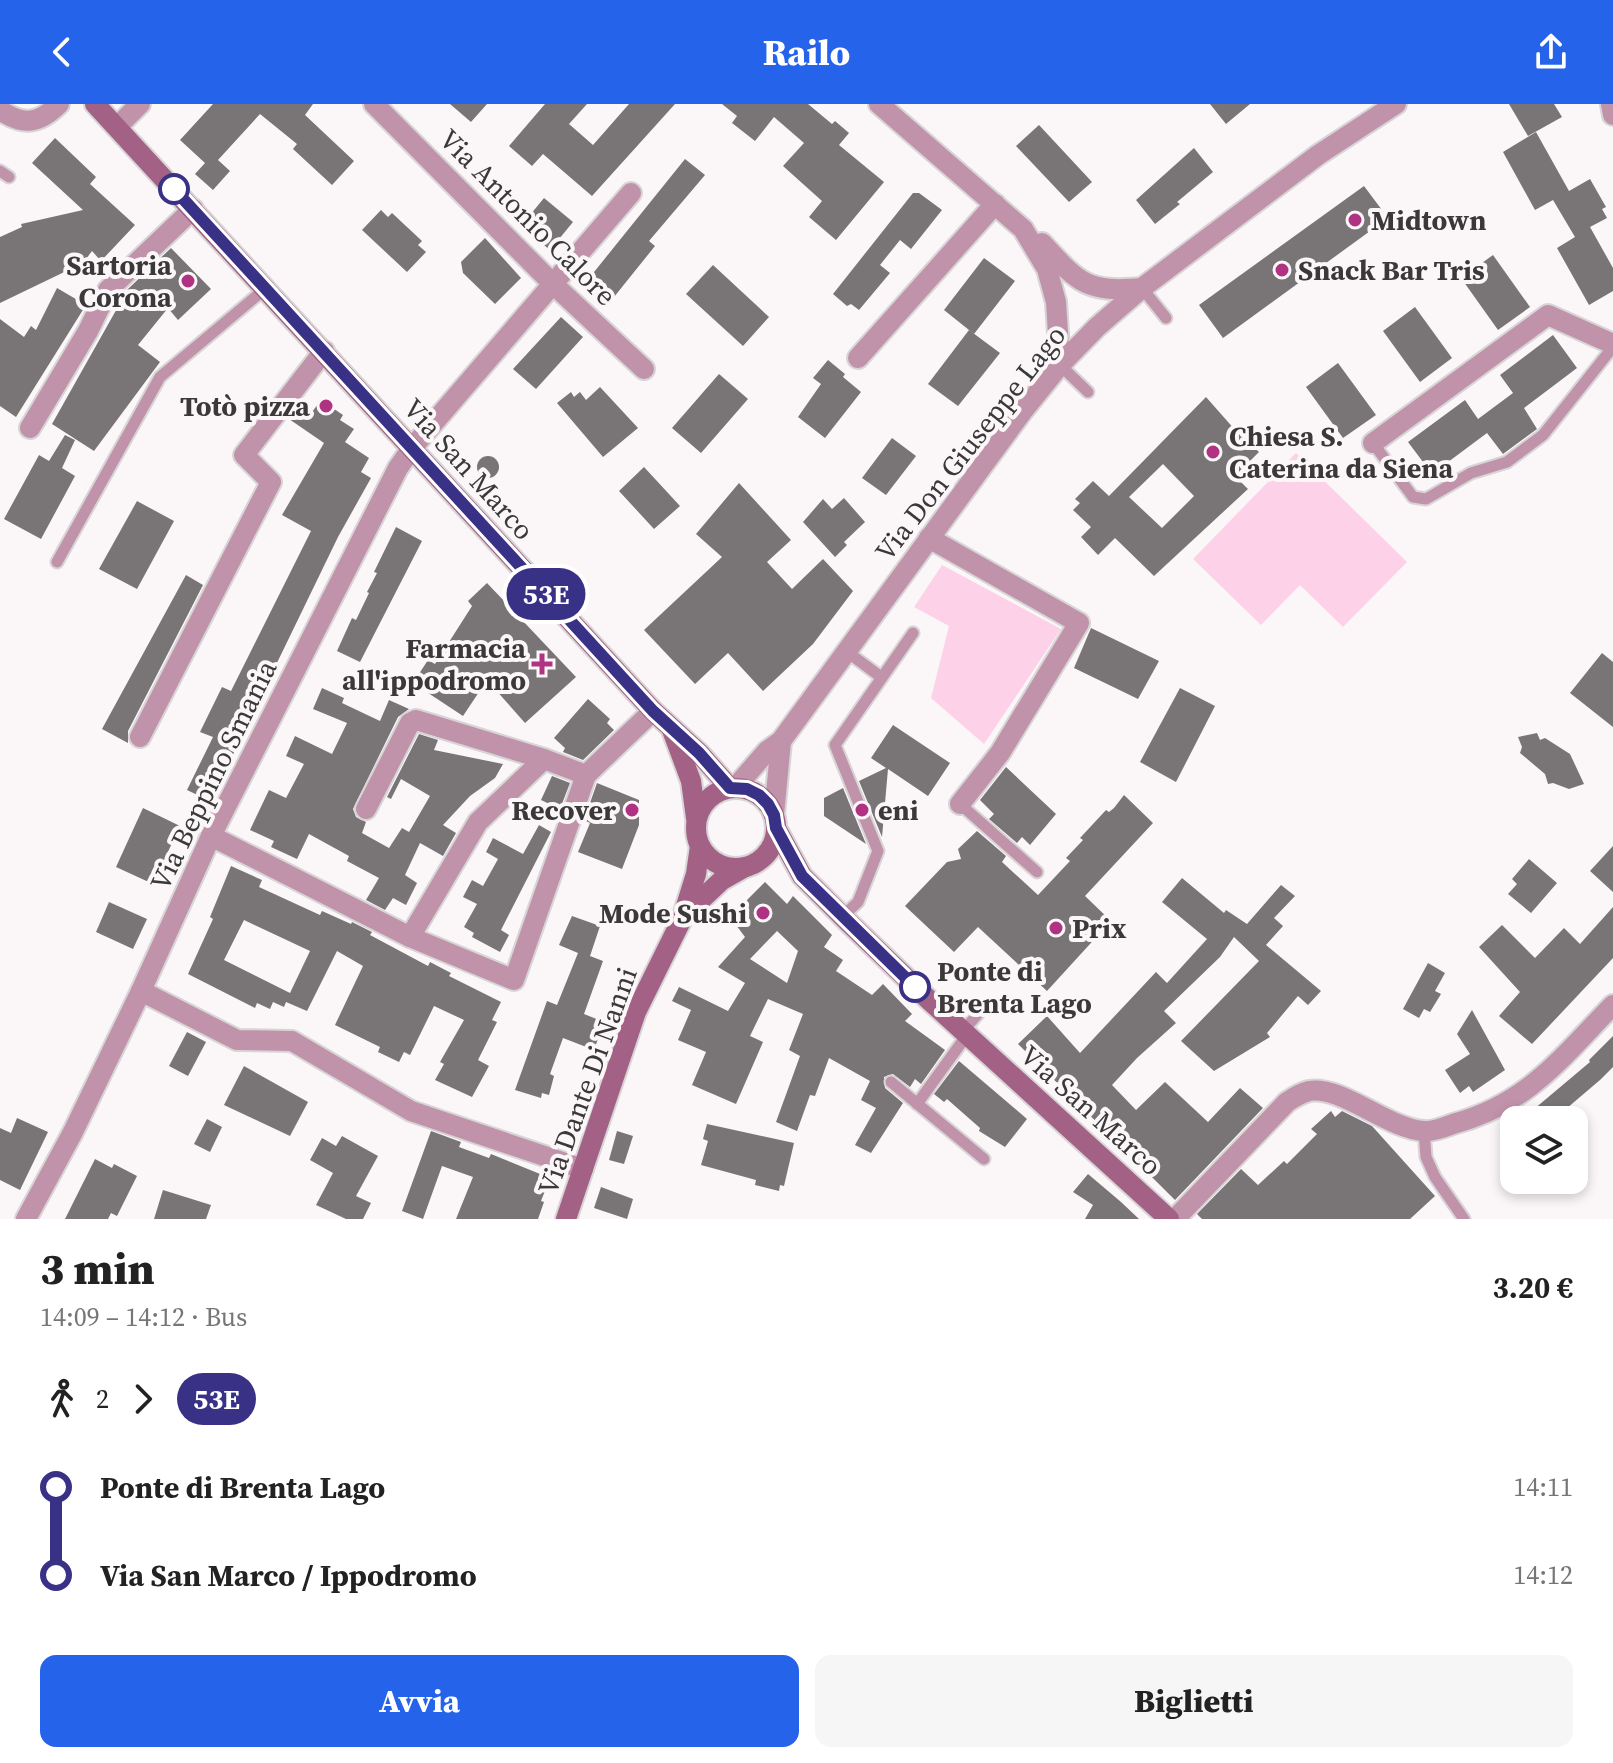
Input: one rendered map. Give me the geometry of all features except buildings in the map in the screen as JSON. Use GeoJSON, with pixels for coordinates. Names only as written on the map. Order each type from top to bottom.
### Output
{"type":"FeatureCollection","features":[{"type":"Feature","properties":{"kind":"main road","name":"Via San Marco"},"geometry":{"type":"LineString","coordinates":[[97,105],[653,711],[732,788]]}},
{"type":"Feature","properties":{"kind":"main road","name":"Via San Marco"},"geometry":{"type":"LineString","coordinates":[[672,729],[691,781],[696,822]]}},
{"type":"Feature","properties":{"kind":"main road"},"geometry":{"type":"LineString","coordinates":[[748,866],[769,850],[775,821],[768,804],[759,795],[732,788],[711,796],[699,812],[696,822],[700,846],[724,866],[748,866],[802,876]]}},
{"type":"Feature","properties":{"kind":"main road","name":"Via San Marco"},"geometry":{"type":"LineString","coordinates":[[775,821],[802,876],[965,1033],[1169,1219]]}},
{"type":"Feature","properties":{"kind":"main road","name":"Via Dante Di Nanni"},"geometry":{"type":"LineString","coordinates":[[566,1219],[636,1012],[682,919],[696,874],[700,846]]}},
{"type":"Feature","properties":{"kind":"main road","name":"Via Dante Di Nanni"},"geometry":{"type":"LineString","coordinates":[[682,919],[722,880],[748,866]]}},
{"type":"Feature","properties":{"kind":"street"},"geometry":{"type":"LineString","coordinates":[[0,110],[16,120],[28,121],[47,116],[59,104]]}},
{"type":"Feature","properties":{"kind":"street"},"geometry":{"type":"LineString","coordinates":[[117,127],[140,104]]}},
{"type":"Feature","properties":{"kind":"street","name":"Via Antonio Calore"},"geometry":{"type":"LineString","coordinates":[[374,104],[554,285],[644,369]]}},
{"type":"Feature","properties":{"kind":"street"},"geometry":{"type":"LineString","coordinates":[[879,104],[1042,244],[1067,271],[1087,285],[1106,290],[1142,288]]}},
{"type":"Feature","properties":{"kind":"street","name":"Via Don Giuseppe Lago"},"geometry":{"type":"LineString","coordinates":[[732,788],[767,751],[781,741],[1022,412],[1060,365],[1142,288],[1318,155],[1396,104]]}},
{"type":"Feature","properties":{"kind":"street"},"geometry":{"type":"LineString","coordinates":[[1611,104],[1613,115]]}},
{"type":"Feature","properties":{"kind":"street","name":"Via Beppino Smania"},"geometry":{"type":"LineString","coordinates":[[26,1219],[73,1132],[211,836],[398,468],[631,193]]}},
{"type":"Feature","properties":{"kind":"street"},"geometry":{"type":"LineString","coordinates":[[858,358],[995,204]]}},
{"type":"Feature","properties":{"kind":"street"},"geometry":{"type":"LineString","coordinates":[[30,428],[88,331],[108,290],[193,209]]}},
{"type":"Feature","properties":{"kind":"street"},"geometry":{"type":"LineString","coordinates":[[1023,229],[1047,269],[1056,302],[1060,365]]}},
{"type":"Feature","properties":{"kind":"street"},"geometry":{"type":"LineString","coordinates":[[1373,443],[1548,315],[1613,346]]}},
{"type":"Feature","properties":{"kind":"street"},"geometry":{"type":"LineString","coordinates":[[140,737],[271,482],[244,455],[324,351]]}},
{"type":"Feature","properties":{"kind":"street"},"geometry":{"type":"LineString","coordinates":[[929,538],[1079,623],[1000,753],[960,804]]}},
{"type":"Feature","properties":{"kind":"street"},"geometry":{"type":"LineString","coordinates":[[211,836],[410,937],[514,980],[586,775],[653,711]]}},
{"type":"Feature","properties":{"kind":"street"},"geometry":{"type":"LineString","coordinates":[[366,809],[410,723],[416,720],[586,775]]}},
{"type":"Feature","properties":{"kind":"street"},"geometry":{"type":"LineString","coordinates":[[775,821],[781,741]]}},
{"type":"Feature","properties":{"kind":"street"},"geometry":{"type":"LineString","coordinates":[[410,937],[478,822],[544,759]]}},
{"type":"Feature","properties":{"kind":"street"},"geometry":{"type":"LineString","coordinates":[[141,991],[237,1040],[292,1041],[411,1111],[583,1169]]}},
{"type":"Feature","properties":{"kind":"street"},"geometry":{"type":"LineString","coordinates":[[1175,1219],[1287,1102],[1308,1091],[1326,1091],[1396,1123],[1424,1131],[1479,1117],[1534,1086],[1613,1005]]}},
{"type":"Feature","properties":{"kind":"lane"},"geometry":{"type":"LineString","coordinates":[[57,562],[160,377],[266,288]]}},
{"type":"Feature","properties":{"kind":"lane"},"geometry":{"type":"LineString","coordinates":[[1142,288],[1166,318]]}},
{"type":"Feature","properties":{"kind":"lane"},"geometry":{"type":"LineString","coordinates":[[1373,443],[1413,497],[1426,499],[1471,473],[1507,462],[1543,435],[1613,346]]}},
{"type":"Feature","properties":{"kind":"lane"},"geometry":{"type":"LineString","coordinates":[[1060,365],[1088,392]]}},
{"type":"Feature","properties":{"kind":"lane"},"geometry":{"type":"LineString","coordinates":[[843,916],[858,902],[878,851],[835,745],[913,633]]}},
{"type":"Feature","properties":{"kind":"lane"},"geometry":{"type":"LineString","coordinates":[[846,651],[881,677]]}},
{"type":"Feature","properties":{"kind":"lane"},"geometry":{"type":"LineString","coordinates":[[960,804],[1037,872]]}},
{"type":"Feature","properties":{"kind":"lane"},"geometry":{"type":"LineString","coordinates":[[917,1104],[984,1007]]}},
{"type":"Feature","properties":{"kind":"lane"},"geometry":{"type":"LineString","coordinates":[[891,1082],[984,1159]]}},
{"type":"Feature","properties":{"kind":"lane"},"geometry":{"type":"LineString","coordinates":[[1424,1131],[1426,1157],[1435,1177],[1464,1219]]}},
{"type":"Feature","properties":{"kind":"shaded area"},"geometry":{"type":"Polygon","coordinates":[[[1296,453],[1407,562],[1343,627],[1300,585],[1261,625],[1193,559],[1296,453]]]}},
{"type":"Feature","properties":{"kind":"shaded area"},"geometry":{"type":"Polygon","coordinates":[[[942,565],[1061,629],[984,744],[931,698],[949,626],[914,607],[942,565]]]}},
{"type":"Feature","properties":{"kind":"bus line","name":"53E"},"geometry":{"type":"LineString","coordinates":[[174,189],[653,711],[699,753],[730,788],[747,789],[768,804],[776,828],[802,876],[915,987]]}},
{"type":"Feature","properties":{"kind":"place","name":"Midtown"},"geometry":{"type":"Point","coordinates":[1355,220]}},
{"type":"Feature","properties":{"kind":"place","name":"Snack Bar Tris"},"geometry":{"type":"Point","coordinates":[1282,270]}},
{"type":"Feature","properties":{"kind":"place","name":"Sartoria Corona"},"geometry":{"type":"Point","coordinates":[188,281]}},
{"type":"Feature","properties":{"kind":"place","name":"Totò pizza"},"geometry":{"type":"Point","coordinates":[326,406]}},
{"type":"Feature","properties":{"kind":"place","name":"Chiesa S. Caterina da Siena"},"geometry":{"type":"Point","coordinates":[1213,452]}},
{"type":"Feature","properties":{"kind":"place","name":"Farmacia all'ippodromo"},"geometry":{"type":"Point","coordinates":[542,664]}},
{"type":"Feature","properties":{"kind":"place","name":"Recover"},"geometry":{"type":"Point","coordinates":[632,810]}},
{"type":"Feature","properties":{"kind":"place","name":"eni"},"geometry":{"type":"Point","coordinates":[862,810]}},
{"type":"Feature","properties":{"kind":"place","name":"Mode Sushi"},"geometry":{"type":"Point","coordinates":[763,913]}},
{"type":"Feature","properties":{"kind":"place","name":"Prix"},"geometry":{"type":"Point","coordinates":[1056,928]}},
{"type":"Feature","properties":{"kind":"place","name":"Ponte di Brenta Lago"},"geometry":{"type":"Point","coordinates":[915,987]}}]}
